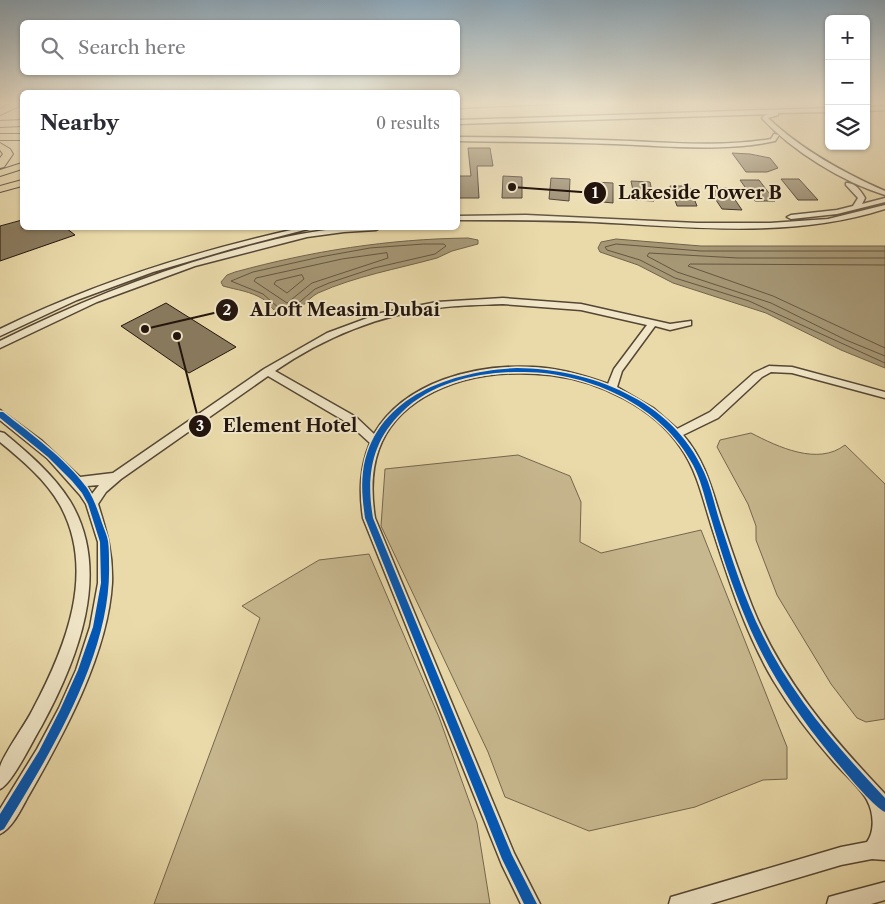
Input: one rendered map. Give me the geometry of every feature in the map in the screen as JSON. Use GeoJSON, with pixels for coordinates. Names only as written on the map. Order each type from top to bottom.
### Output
{"type":"FeatureCollection","features":[{"type":"Feature","properties":{"kind":"highway"},"geometry":{"type":"LineString","coordinates":[[0,146],[7,150],[8,154],[0,165]]}},
{"type":"Feature","properties":{"kind":"highway"},"geometry":{"type":"LineString","coordinates":[[0,174],[20,167]]}},
{"type":"Feature","properties":{"kind":"highway"},"geometry":{"type":"LineString","coordinates":[[0,178],[20,172]]}},
{"type":"Feature","properties":{"kind":"highway"},"geometry":{"type":"LineString","coordinates":[[0,189],[20,184]]}},
{"type":"Feature","properties":{"kind":"street"},"geometry":{"type":"LineString","coordinates":[[648,144],[705,144]]}},
{"type":"Feature","properties":{"kind":"street"},"geometry":{"type":"LineString","coordinates":[[768,144],[786,147]]}},
{"type":"Feature","properties":{"kind":"street"},"geometry":{"type":"LineString","coordinates":[[784,144],[817,167],[848,184],[885,200]]}},
{"type":"Feature","properties":{"kind":"street"},"geometry":{"type":"LineString","coordinates":[[795,144],[824,164],[884,192]]}},
{"type":"Feature","properties":{"kind":"street"},"geometry":{"type":"LineString","coordinates":[[848,184],[862,198],[856,212]]}},
{"type":"Feature","properties":{"kind":"street"},"geometry":{"type":"LineString","coordinates":[[460,218],[520,216],[596,223],[659,221],[792,225],[826,222],[885,200]]}},
{"type":"Feature","properties":{"kind":"street"},"geometry":{"type":"LineString","coordinates":[[856,212],[885,206]]}},
{"type":"Feature","properties":{"kind":"street"},"geometry":{"type":"LineString","coordinates":[[460,210],[580,210],[659,221]]}},
{"type":"Feature","properties":{"kind":"street"},"geometry":{"type":"LineString","coordinates":[[856,212],[885,212]]}},
{"type":"Feature","properties":{"kind":"street"},"geometry":{"type":"LineString","coordinates":[[0,333],[72,299],[152,268],[231,244],[298,230]]}},
{"type":"Feature","properties":{"kind":"street"},"geometry":{"type":"LineString","coordinates":[[0,345],[98,299],[177,270],[275,242],[343,230]]}},
{"type":"Feature","properties":{"kind":"street"},"geometry":{"type":"LineString","coordinates":[[92,504],[102,489],[116,476],[267,372],[314,343],[363,321],[437,305],[481,301],[540,302],[607,311],[675,327],[688,323]]}},
{"type":"Feature","properties":{"kind":"street"},"geometry":{"type":"LineString","coordinates":[[611,390],[617,372],[653,323]]}},
{"type":"Feature","properties":{"kind":"street"},"geometry":{"type":"LineString","coordinates":[[676,434],[714,415],[761,373],[769,369],[792,370],[885,395]]}},
{"type":"Feature","properties":{"kind":"street"},"geometry":{"type":"LineString","coordinates":[[531,904],[508,859],[369,518],[365,482],[368,461],[375,441],[400,410],[423,393],[470,375],[504,370],[540,371],[594,383],[651,412],[676,434],[698,466],[743,602],[768,656],[817,730],[879,800],[882,828],[878,851],[841,856],[678,904]]}},
{"type":"Feature","properties":{"kind":"street"},"geometry":{"type":"LineString","coordinates":[[267,372],[352,420],[375,441]]}},
{"type":"Feature","properties":{"kind":"street"},"geometry":{"type":"LineString","coordinates":[[594,383],[617,372]]}},
{"type":"Feature","properties":{"kind":"street"},"geometry":{"type":"LineString","coordinates":[[0,414],[77,482],[92,504],[102,538],[104,581],[99,619],[90,653],[56,729],[0,824]]}},
{"type":"Feature","properties":{"kind":"street"},"geometry":{"type":"LineString","coordinates":[[352,420],[383,429]]}},
{"type":"Feature","properties":{"kind":"street"},"geometry":{"type":"LineString","coordinates":[[0,436],[42,474],[65,504],[80,540],[84,571],[77,625],[65,657],[30,731],[0,781]]}},
{"type":"Feature","properties":{"kind":"street"},"geometry":{"type":"LineString","coordinates":[[77,482],[96,481],[116,476]]}},
{"type":"Feature","properties":{"kind":"street"},"geometry":{"type":"LineString","coordinates":[[836,904],[885,891]]}},
{"type":"Feature","properties":{"kind":"shaded area"},"geometry":{"type":"Polygon","coordinates":[[[751,433],[773,444],[811,454],[823,454],[845,445],[885,484],[885,719],[866,722],[857,718],[831,684],[777,595],[756,540],[756,526],[748,504],[717,447],[720,440],[751,433]]]}},
{"type":"Feature","properties":{"kind":"shaded area"},"geometry":{"type":"Polygon","coordinates":[[[518,455],[570,476],[581,502],[580,542],[601,553],[701,530],[787,747],[787,779],[763,780],[695,807],[589,831],[505,797],[488,752],[381,526],[385,469],[518,455]]]}},
{"type":"Feature","properties":{"kind":"shaded area"},"geometry":{"type":"Polygon","coordinates":[[[369,554],[439,717],[477,823],[490,904],[154,904],[260,618],[242,606],[319,560],[369,554]]]}},
{"type":"Feature","properties":{"kind":"water"},"geometry":{"type":"Polygon","coordinates":[[[468,238],[478,240],[478,244],[452,251],[437,258],[362,277],[332,287],[318,293],[298,310],[284,315],[275,311],[258,296],[223,286],[221,282],[227,275],[235,272],[321,252],[409,241],[468,238]]]}},
{"type":"Feature","properties":{"kind":"water"},"geometry":{"type":"Polygon","coordinates":[[[616,239],[701,246],[885,246],[885,368],[841,350],[766,313],[673,283],[638,265],[600,252],[598,248],[601,242],[616,239]]]}},
{"type":"Feature","properties":{"kind":"building"},"geometry":{"type":"Polygon","coordinates":[[[468,148],[490,148],[493,166],[477,166],[479,198],[460,198],[460,176],[471,176],[468,148]]]}},
{"type":"Feature","properties":{"kind":"building"},"geometry":{"type":"Polygon","coordinates":[[[732,153],[770,158],[778,168],[767,172],[746,172],[732,153]]]}},
{"type":"Feature","properties":{"kind":"building"},"geometry":{"type":"Polygon","coordinates":[[[503,176],[522,177],[522,198],[502,198],[503,176]]]}},
{"type":"Feature","properties":{"kind":"building"},"geometry":{"type":"Polygon","coordinates":[[[551,178],[570,179],[569,201],[549,199],[551,178]]]}},
{"type":"Feature","properties":{"kind":"building"},"geometry":{"type":"Polygon","coordinates":[[[781,179],[799,179],[818,200],[798,200],[781,179]]]}},
{"type":"Feature","properties":{"kind":"building"},"geometry":{"type":"Polygon","coordinates":[[[740,180],[759,180],[775,201],[755,201],[740,180]]]}},
{"type":"Feature","properties":{"kind":"building"},"geometry":{"type":"Polygon","coordinates":[[[631,181],[650,182],[654,201],[635,200],[631,181]]]}},
{"type":"Feature","properties":{"kind":"building"},"geometry":{"type":"Polygon","coordinates":[[[594,182],[613,183],[613,203],[593,201],[594,182]]]}},
{"type":"Feature","properties":{"kind":"building"},"geometry":{"type":"Polygon","coordinates":[[[670,186],[689,186],[697,206],[677,206],[670,186]]]}},
{"type":"Feature","properties":{"kind":"building"},"geometry":{"type":"Polygon","coordinates":[[[708,188],[727,188],[742,210],[722,209],[708,188]]]}},
{"type":"Feature","properties":{"kind":"building"},"geometry":{"type":"Polygon","coordinates":[[[20,221],[20,230],[69,230],[75,235],[0,261],[0,226],[20,221]]]}},
{"type":"Feature","properties":{"kind":"building"},"geometry":{"type":"Polygon","coordinates":[[[166,303],[236,347],[189,373],[121,326],[166,303]]]}},
{"type":"Feature","properties":{"kind":"cycle path"},"geometry":{"type":"LineString","coordinates":[[531,904],[508,859],[369,518],[366,502],[367,471],[370,457],[382,430],[392,417],[418,396],[449,381],[465,376],[499,371],[534,370],[582,378],[628,397],[649,410],[668,426],[684,444],[697,465],[745,606],[767,654],[806,715],[852,771],[885,806]]}},
{"type":"Feature","properties":{"kind":"cycle path"},"geometry":{"type":"LineString","coordinates":[[0,414],[51,455],[85,491],[92,504],[104,542],[105,583],[97,627],[83,670],[64,714],[43,755],[0,825]]}},
{"type":"Feature","properties":{"kind":"place","name":"Lakeside Tower B"},"geometry":{"type":"Point","coordinates":[512,187]}},
{"type":"Feature","properties":{"kind":"place","name":"ALoft Measim Dubai"},"geometry":{"type":"Point","coordinates":[145,329]}},
{"type":"Feature","properties":{"kind":"place","name":"Element Hotel"},"geometry":{"type":"Point","coordinates":[177,336]}}]}
